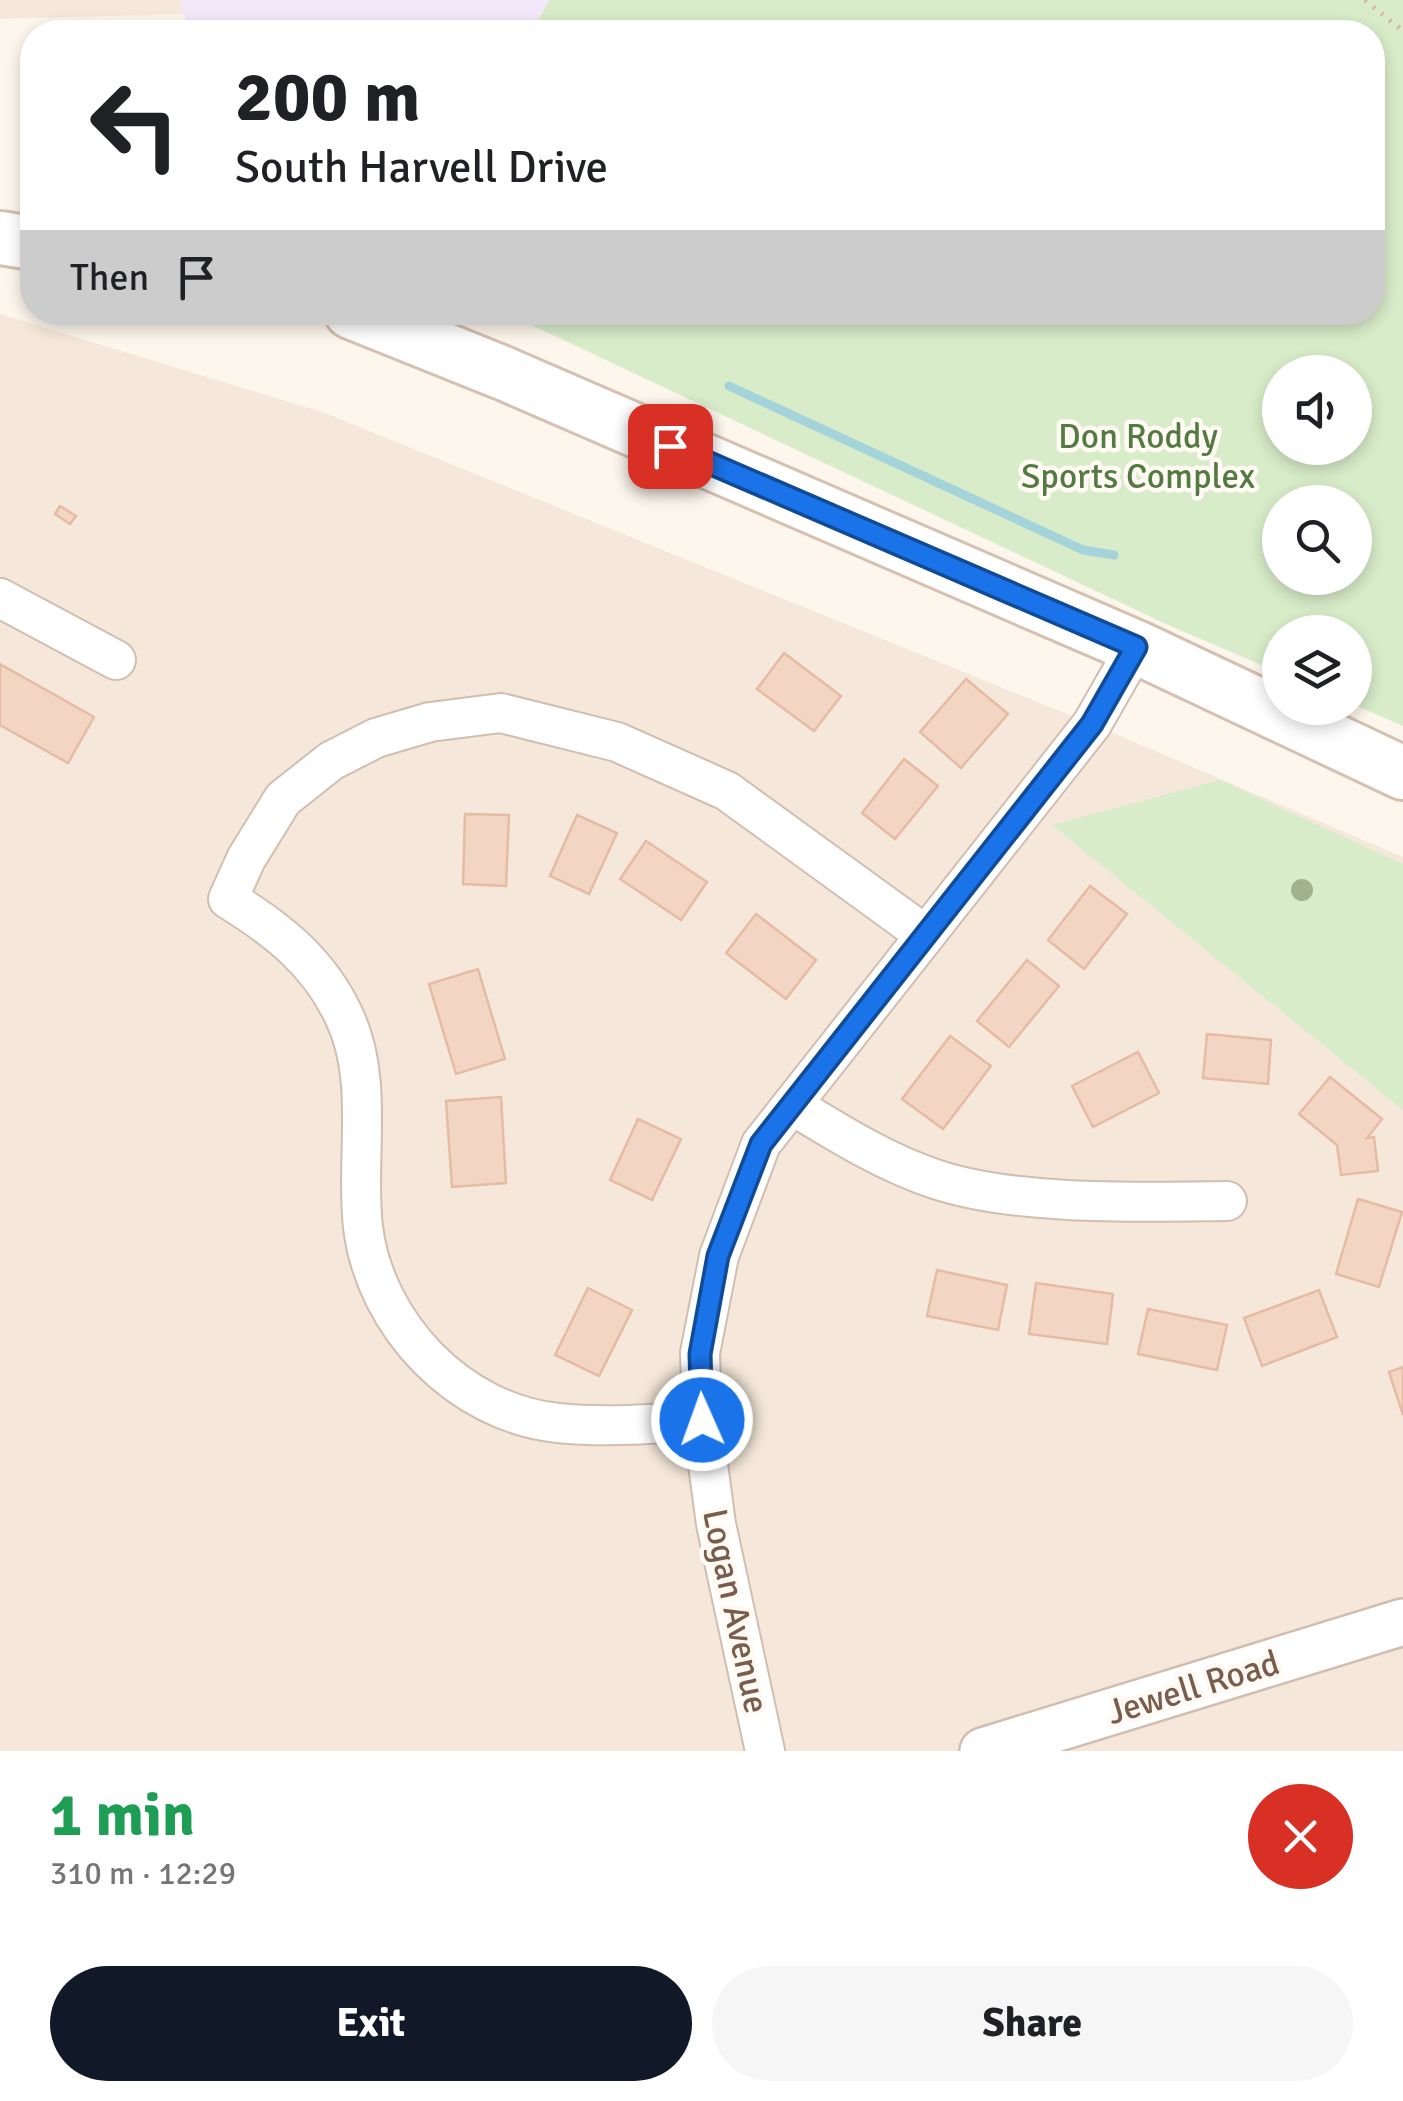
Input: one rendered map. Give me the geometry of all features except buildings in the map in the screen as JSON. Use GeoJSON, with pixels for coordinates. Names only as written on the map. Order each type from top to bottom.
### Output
{"type":"FeatureCollection","features":[{"type":"Feature","properties":{"kind":"main road"},"geometry":{"type":"LineString","coordinates":[[384,325],[1136,647],[1403,774]]}},
{"type":"Feature","properties":{"kind":"street"},"geometry":{"type":"LineString","coordinates":[[0,598],[116,660]]}},
{"type":"Feature","properties":{"kind":"street","name":"Logan Avenue"},"geometry":{"type":"LineString","coordinates":[[765,1751],[716,1524],[702,1420],[700,1354],[718,1256],[761,1144],[1092,724],[1136,647]]}},
{"type":"Feature","properties":{"kind":"street"},"geometry":{"type":"LineString","coordinates":[[702,1420],[627,1426],[555,1423],[498,1409],[439,1371],[407,1335],[380,1286],[363,1229],[359,1072],[346,1019],[318,970],[277,930],[228,899],[246,859],[284,799],[331,760],[376,738],[430,722],[501,713],[617,742],[727,790],[924,934]]}},
{"type":"Feature","properties":{"kind":"street"},"geometry":{"type":"LineString","coordinates":[[792,1105],[866,1150],[937,1180],[1112,1202],[1227,1202]]}},
{"type":"Feature","properties":{"kind":"street","name":"Jewell Road"},"geometry":{"type":"LineString","coordinates":[[983,1751],[1403,1622]]}},
{"type":"Feature","properties":{"kind":"path"},"geometry":{"type":"LineString","coordinates":[[1365,0],[1403,31]]}},
{"type":"Feature","properties":{"kind":"shaded area"},"geometry":{"type":"Polygon","coordinates":[[[0,0],[180,0],[184,14],[0,19],[0,0]]]}},
{"type":"Feature","properties":{"kind":"shaded area"},"geometry":{"type":"Polygon","coordinates":[[[180,0],[549,0],[538,20],[186,20],[180,0]]]}},
{"type":"Feature","properties":{"kind":"shaded area"},"geometry":{"type":"Polygon","coordinates":[[[0,314],[20,320],[20,325],[36,325],[325,413],[1092,724],[1403,857],[1403,1751],[0,1751],[0,314]]]}},
{"type":"Feature","properties":{"kind":"green space","name":"Don Roddy Sports Complex"},"geometry":{"type":"Polygon","coordinates":[[[549,0],[1403,0],[1403,726],[1372,712],[1372,615],[1262,615],[1262,665],[1168,625],[531,325],[1385,325],[1385,20],[538,20],[549,0]]]}},
{"type":"Feature","properties":{"kind":"green space"},"geometry":{"type":"Polygon","coordinates":[[[1220,780],[1403,864],[1403,1110],[1052,825],[1220,780]]]}},
{"type":"Feature","properties":{"kind":"waterway"},"geometry":{"type":"LineString","coordinates":[[729,386],[1083,550],[1114,555]]}},
{"type":"Feature","properties":{"kind":"route"},"geometry":{"type":"LineString","coordinates":[[670,446],[1136,647],[1092,724],[761,1144],[718,1256],[700,1354],[702,1420]]}}]}
